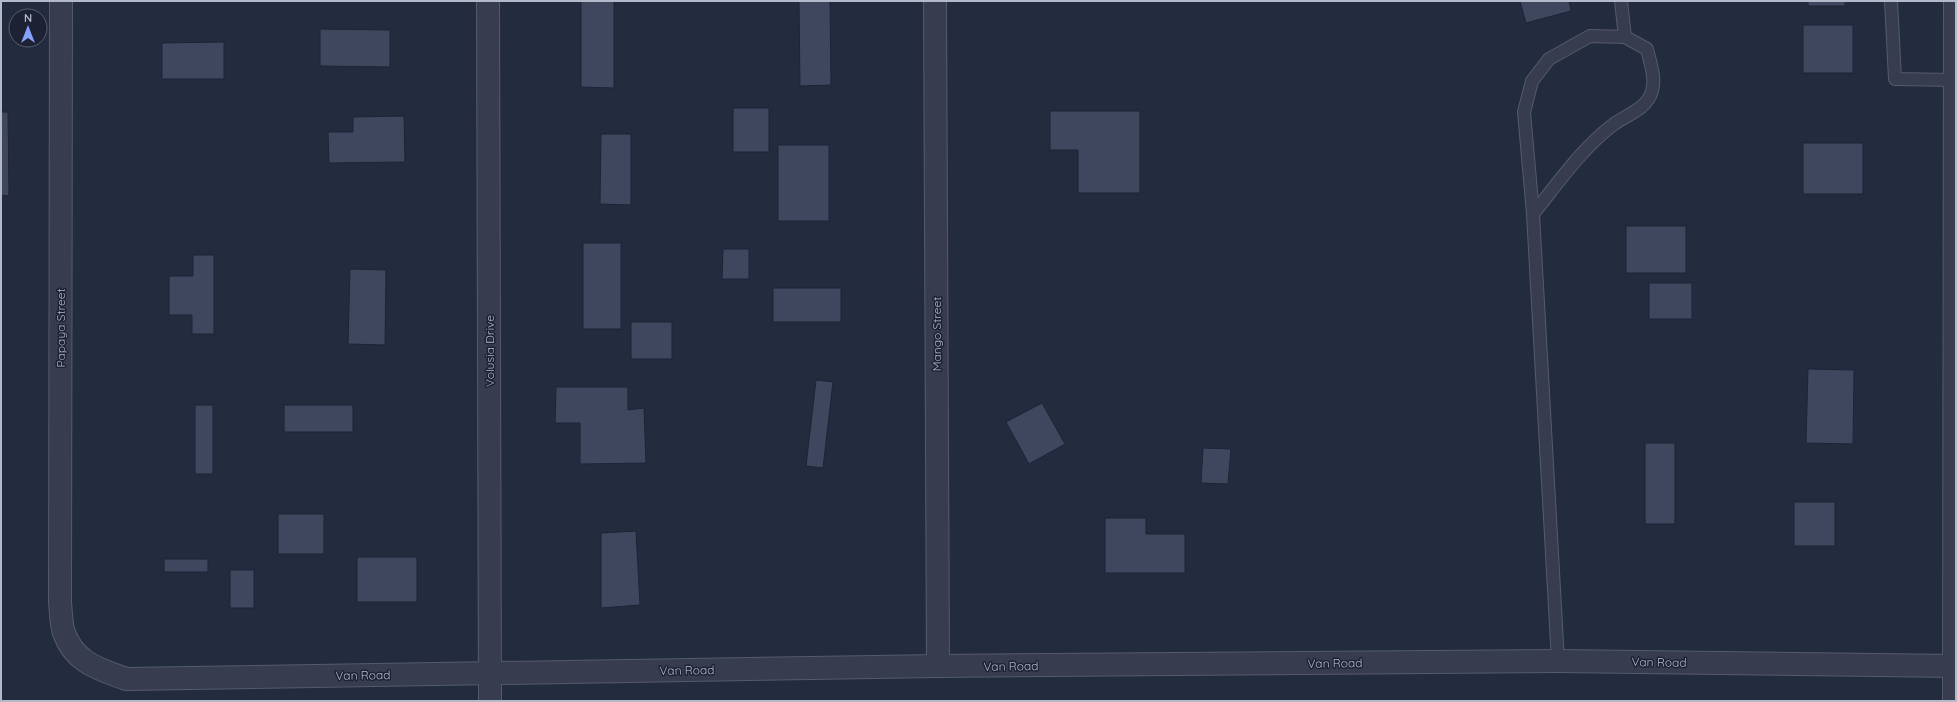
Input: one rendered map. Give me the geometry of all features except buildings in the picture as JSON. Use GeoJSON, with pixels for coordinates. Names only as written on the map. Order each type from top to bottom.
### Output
{"type":"FeatureCollection","features":[{"type":"Feature","properties":{"kind":"street","name":"Papaya Street"},"geometry":{"type":"LineString","coordinates":[[61,1],[60,602],[64,632],[74,653]]}},
{"type":"Feature","properties":{"kind":"street","name":"Volusia Drive"},"geometry":{"type":"LineString","coordinates":[[488,1],[490,701]]}},
{"type":"Feature","properties":{"kind":"street","name":"Mango Street"},"geometry":{"type":"LineString","coordinates":[[935,1],[938,666]]}},
{"type":"Feature","properties":{"kind":"street"},"geometry":{"type":"LineString","coordinates":[[1954,701],[1955,1]]}},
{"type":"Feature","properties":{"kind":"street","name":"Van Road"},"geometry":{"type":"LineString","coordinates":[[74,653],[95,668],[126,679],[938,666],[1558,661],[1955,666]]}},
{"type":"Feature","properties":{"kind":"lane"},"geometry":{"type":"LineString","coordinates":[[1621,1],[1625,37]]}},
{"type":"Feature","properties":{"kind":"lane"},"geometry":{"type":"LineString","coordinates":[[1891,1],[1895,79],[1955,80]]}},
{"type":"Feature","properties":{"kind":"lane"},"geometry":{"type":"LineString","coordinates":[[1533,214],[1574,161],[1614,125],[1644,105],[1653,91],[1652,68],[1647,49],[1625,37],[1590,36],[1549,59],[1532,81],[1524,112],[1533,214],[1558,661]]}}]}
